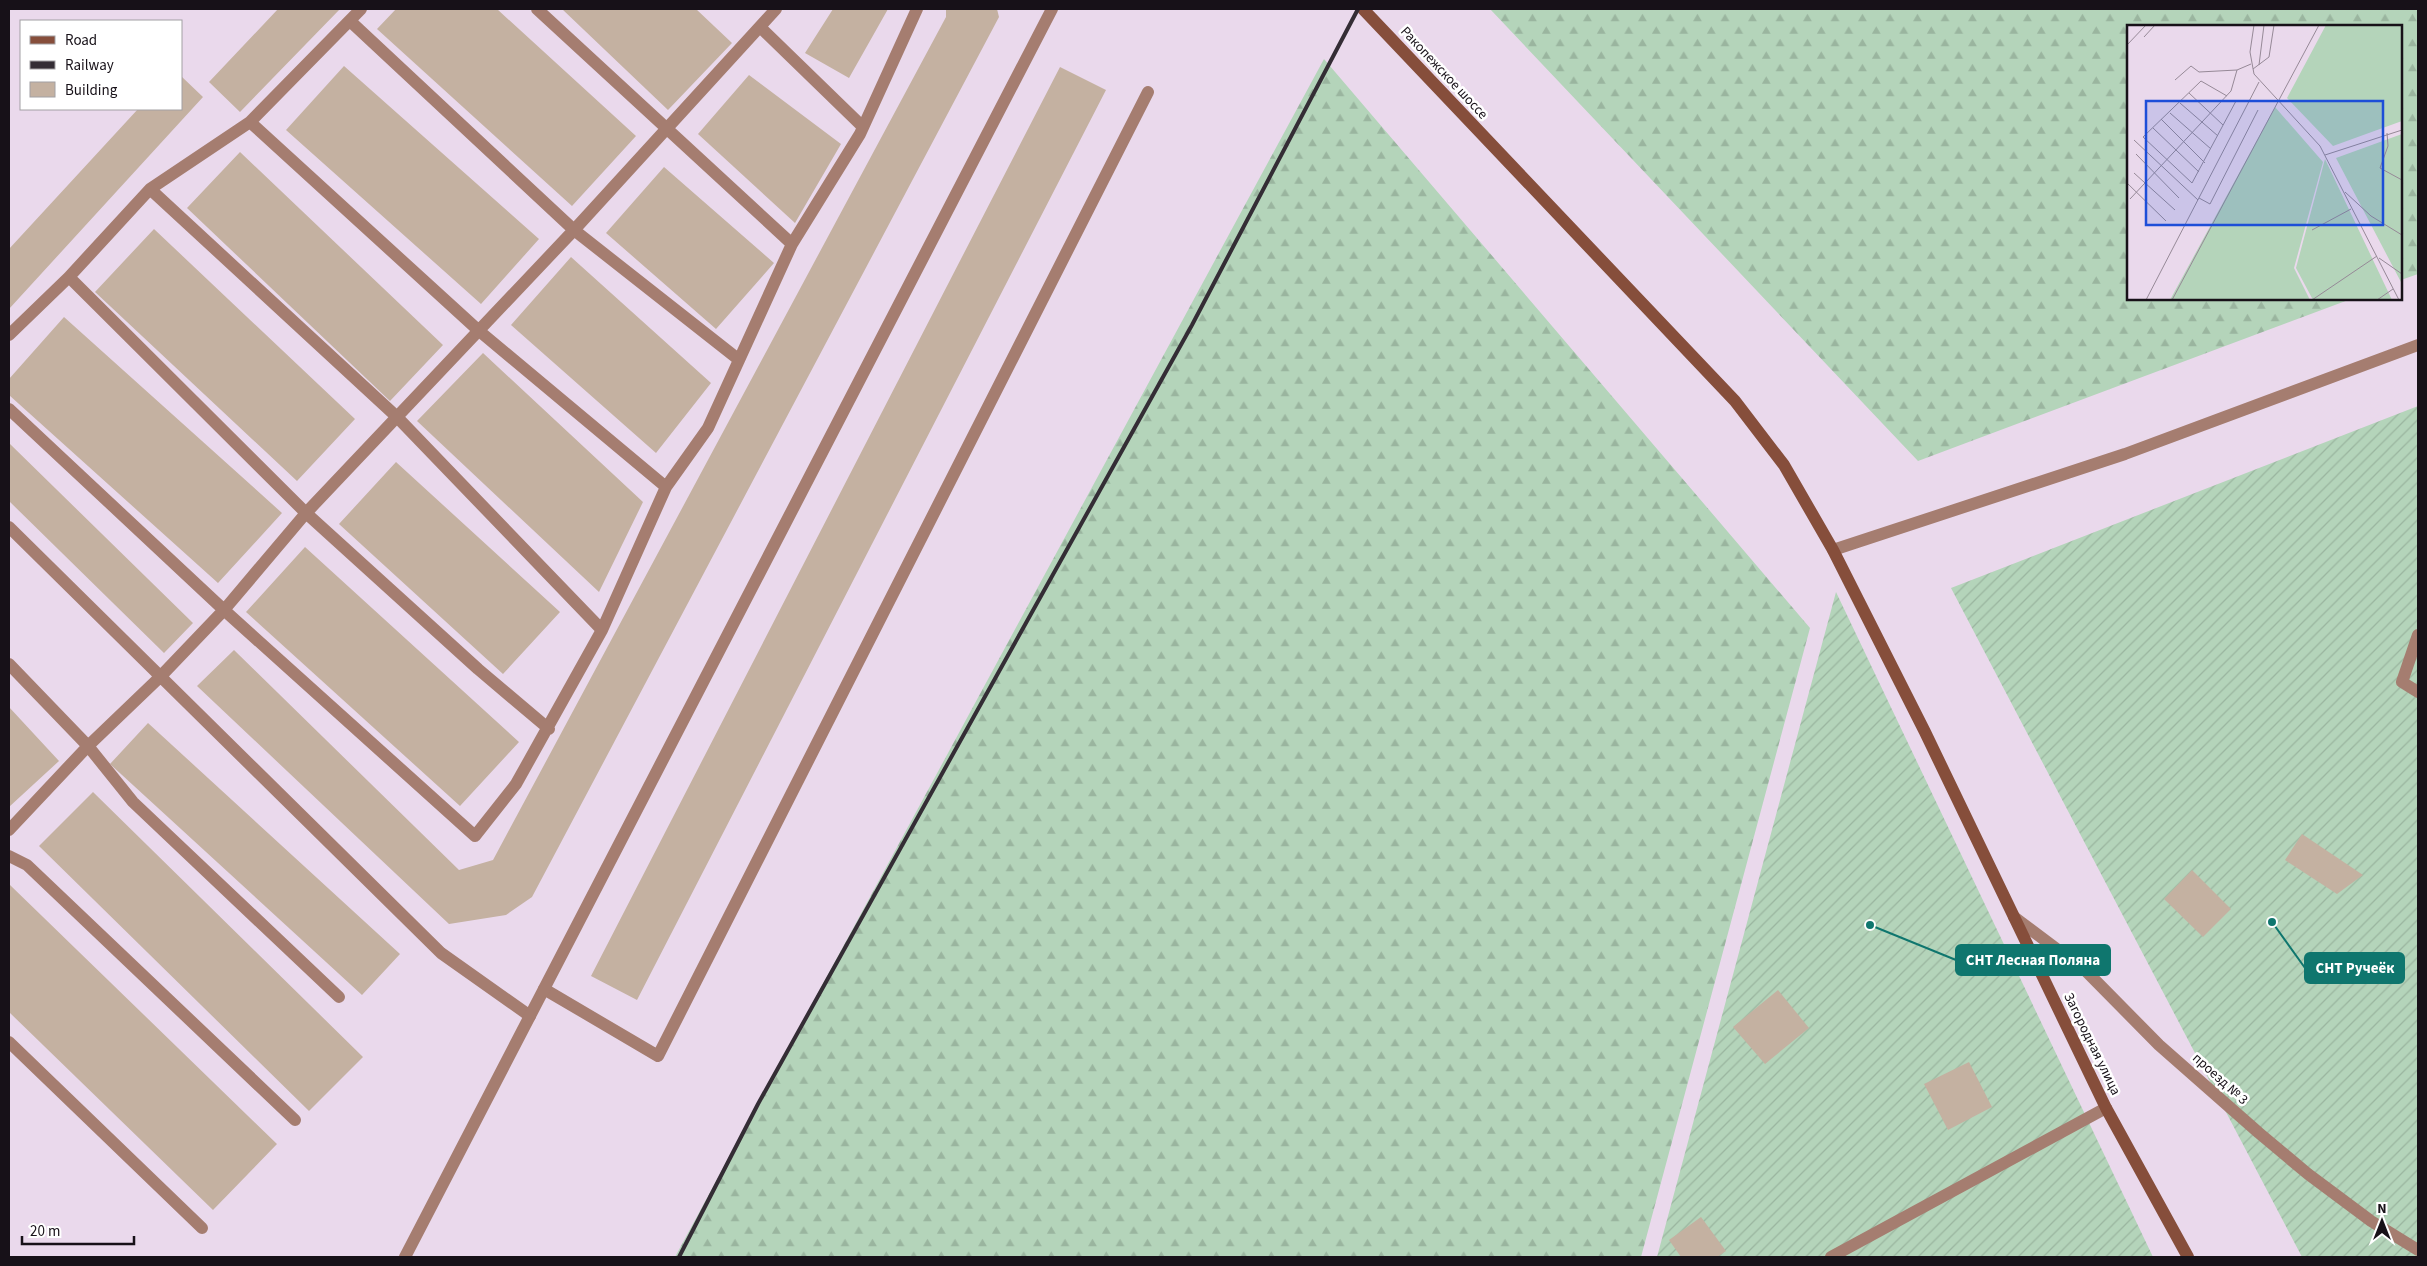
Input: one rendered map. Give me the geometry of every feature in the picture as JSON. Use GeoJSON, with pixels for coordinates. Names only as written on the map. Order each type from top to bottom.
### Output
{"type":"FeatureCollection","features":[{"type":"Feature","properties":{"kind":"main road","name":"Ракопежское шоссе"},"geometry":{"type":"LineString","coordinates":[[1363,9],[1735,400],[1784,465],[1832,550]]}},
{"type":"Feature","properties":{"kind":"main road","name":"Загородная улица"},"geometry":{"type":"LineString","coordinates":[[1832,550],[1925,732],[2106,1108],[2188,1257]]}},
{"type":"Feature","properties":{"kind":"street"},"geometry":{"type":"LineString","coordinates":[[9,335],[69,277],[150,189],[250,122],[361,9]]}},
{"type":"Feature","properties":{"kind":"street"},"geometry":{"type":"LineString","coordinates":[[537,9],[792,244]]}},
{"type":"Feature","properties":{"kind":"street"},"geometry":{"type":"LineString","coordinates":[[9,830],[88,746],[160,677],[224,610],[306,513],[574,230],[776,9]]}},
{"type":"Feature","properties":{"kind":"street"},"geometry":{"type":"LineString","coordinates":[[9,409],[224,610],[475,836],[516,784],[602,630],[666,486],[708,428],[792,244],[863,127],[917,9]]}},
{"type":"Feature","properties":{"kind":"street"},"geometry":{"type":"LineString","coordinates":[[405,1257],[1052,9]]}},
{"type":"Feature","properties":{"kind":"street"},"geometry":{"type":"LineString","coordinates":[[350,20],[574,230],[738,359]]}},
{"type":"Feature","properties":{"kind":"street"},"geometry":{"type":"LineString","coordinates":[[760,27],[863,127]]}},
{"type":"Feature","properties":{"kind":"street"},"geometry":{"type":"LineString","coordinates":[[544,989],[658,1056],[1148,92]]}},
{"type":"Feature","properties":{"kind":"street"},"geometry":{"type":"LineString","coordinates":[[250,122],[478,330],[666,486]]}},
{"type":"Feature","properties":{"kind":"street"},"geometry":{"type":"LineString","coordinates":[[150,189],[397,417],[602,630]]}},
{"type":"Feature","properties":{"kind":"street"},"geometry":{"type":"LineString","coordinates":[[69,277],[306,513],[478,669],[548,729]]}},
{"type":"Feature","properties":{"kind":"street"},"geometry":{"type":"LineString","coordinates":[[1832,550],[2125,454],[2418,345]]}},
{"type":"Feature","properties":{"kind":"street"},"geometry":{"type":"LineString","coordinates":[[9,527],[441,953],[530,1016]]}},
{"type":"Feature","properties":{"kind":"street"},"geometry":{"type":"LineString","coordinates":[[2418,635],[2402,682],[2418,692]]}},
{"type":"Feature","properties":{"kind":"street"},"geometry":{"type":"LineString","coordinates":[[9,664],[88,746],[133,802],[339,997]]}},
{"type":"Feature","properties":{"kind":"street"},"geometry":{"type":"LineString","coordinates":[[9,856],[27,865],[295,1120]]}},
{"type":"Feature","properties":{"kind":"street","name":"проезд № 3"},"geometry":{"type":"LineString","coordinates":[[2014,917],[2086,971],[2159,1045],[2273,1145],[2371,1221],[2418,1250]]}},
{"type":"Feature","properties":{"kind":"street"},"geometry":{"type":"LineString","coordinates":[[9,1042],[202,1228]]}},
{"type":"Feature","properties":{"kind":"street"},"geometry":{"type":"LineString","coordinates":[[1831,1257],[2106,1108]]}},
{"type":"Feature","properties":{"kind":"green space"},"geometry":{"type":"Polygon","coordinates":[[[1490,9],[2418,9],[2418,274],[2402,280],[2402,25],[2127,25],[2127,300],[2348,300],[1918,461],[1490,9]]]}},
{"type":"Feature","properties":{"kind":"green space"},"geometry":{"type":"Polygon","coordinates":[[[1324,59],[1810,628],[1641,1257],[675,1257],[1324,59]]]}},
{"type":"Feature","properties":{"kind":"green space"},"geometry":{"type":"Polygon","coordinates":[[[2418,406],[2418,1257],[2302,1257],[1951,588],[2418,406]]]}},
{"type":"Feature","properties":{"kind":"green space"},"geometry":{"type":"Polygon","coordinates":[[[1836,592],[2153,1257],[1657,1257],[1836,592]]]}},
{"type":"Feature","properties":{"kind":"building"},"geometry":{"type":"Polygon","coordinates":[[[278,9],[340,9],[240,112],[209,82],[278,9]]]}},
{"type":"Feature","properties":{"kind":"building"},"geometry":{"type":"Polygon","coordinates":[[[396,9],[497,9],[636,136],[572,206],[377,29],[396,9]]]}},
{"type":"Feature","properties":{"kind":"building"},"geometry":{"type":"Polygon","coordinates":[[[562,9],[696,9],[732,43],[668,110],[562,9]]]}},
{"type":"Feature","properties":{"kind":"building"},"geometry":{"type":"Polygon","coordinates":[[[833,9],[888,9],[849,78],[805,53],[833,9]]]}},
{"type":"Feature","properties":{"kind":"building"},"geometry":{"type":"Polygon","coordinates":[[[946,9],[997,9],[999,17],[532,897],[506,915],[449,924],[197,686],[234,650],[459,870],[493,860],[946,17],[946,9]]]}},
{"type":"Feature","properties":{"kind":"building"},"geometry":{"type":"Polygon","coordinates":[[[344,66],[539,239],[481,304],[286,130],[344,66]]]}},
{"type":"Feature","properties":{"kind":"building"},"geometry":{"type":"Polygon","coordinates":[[[1060,67],[1106,90],[637,1000],[591,976],[1060,67]]]}},
{"type":"Feature","properties":{"kind":"building"},"geometry":{"type":"Polygon","coordinates":[[[749,75],[841,144],[795,223],[698,134],[749,75]]]}},
{"type":"Feature","properties":{"kind":"building"},"geometry":{"type":"Polygon","coordinates":[[[182,77],[203,97],[9,309],[9,249],[137,110],[182,110],[182,77]]]}},
{"type":"Feature","properties":{"kind":"building"},"geometry":{"type":"Polygon","coordinates":[[[240,152],[443,345],[390,401],[187,208],[240,152]]]}},
{"type":"Feature","properties":{"kind":"building"},"geometry":{"type":"Polygon","coordinates":[[[664,167],[774,263],[716,329],[606,233],[664,167]]]}},
{"type":"Feature","properties":{"kind":"building"},"geometry":{"type":"Polygon","coordinates":[[[154,229],[355,419],[297,481],[95,292],[154,229]]]}},
{"type":"Feature","properties":{"kind":"building"},"geometry":{"type":"Polygon","coordinates":[[[571,257],[711,383],[656,453],[511,325],[571,257]]]}},
{"type":"Feature","properties":{"kind":"building"},"geometry":{"type":"Polygon","coordinates":[[[64,317],[282,513],[218,583],[9,395],[9,379],[64,317]]]}},
{"type":"Feature","properties":{"kind":"building"},"geometry":{"type":"Polygon","coordinates":[[[483,353],[643,502],[599,592],[417,421],[483,353]]]}},
{"type":"Feature","properties":{"kind":"building"},"geometry":{"type":"Polygon","coordinates":[[[9,443],[193,623],[164,653],[9,501],[9,443]]]}},
{"type":"Feature","properties":{"kind":"building"},"geometry":{"type":"Polygon","coordinates":[[[396,462],[560,612],[503,674],[339,524],[396,462]]]}},
{"type":"Feature","properties":{"kind":"building"},"geometry":{"type":"Polygon","coordinates":[[[305,547],[519,742],[460,806],[246,612],[305,547]]]}},
{"type":"Feature","properties":{"kind":"building"},"geometry":{"type":"Polygon","coordinates":[[[9,707],[59,761],[9,807],[9,707]]]}},
{"type":"Feature","properties":{"kind":"building"},"geometry":{"type":"Polygon","coordinates":[[[148,723],[400,954],[362,995],[110,764],[148,723]]]}},
{"type":"Feature","properties":{"kind":"building"},"geometry":{"type":"Polygon","coordinates":[[[93,792],[363,1057],[309,1111],[39,846],[93,792]]]}},
{"type":"Feature","properties":{"kind":"building"},"geometry":{"type":"Polygon","coordinates":[[[2302,834],[2363,875],[2337,894],[2285,860],[2302,834]]]}},
{"type":"Feature","properties":{"kind":"building"},"geometry":{"type":"Polygon","coordinates":[[[2192,870],[2231,909],[2203,937],[2164,899],[2192,870]]]}},
{"type":"Feature","properties":{"kind":"building"},"geometry":{"type":"Polygon","coordinates":[[[9,884],[277,1144],[213,1210],[9,1012],[9,884]]]}},
{"type":"Feature","properties":{"kind":"building"},"geometry":{"type":"Polygon","coordinates":[[[1778,990],[1809,1028],[1765,1064],[1733,1027],[1778,990]]]}},
{"type":"Feature","properties":{"kind":"building"},"geometry":{"type":"Polygon","coordinates":[[[1969,1062],[1992,1107],[1948,1130],[1924,1084],[1969,1062]]]}},
{"type":"Feature","properties":{"kind":"building"},"geometry":{"type":"Polygon","coordinates":[[[1701,1217],[1726,1251],[1717,1257],[1681,1257],[1669,1240],[1701,1217]]]}},
{"type":"Feature","properties":{"kind":"railway"},"geometry":{"type":"LineString","coordinates":[[679,1257],[758,1104],[1192,325],[1358,9]]}},
{"type":"Feature","properties":{"kind":"place","name":"СНТ Ручеёк"},"geometry":{"type":"Point","coordinates":[2272,922]}},
{"type":"Feature","properties":{"kind":"place","name":"СНТ Лесная Поляна"},"geometry":{"type":"Point","coordinates":[1870,925]}}]}
